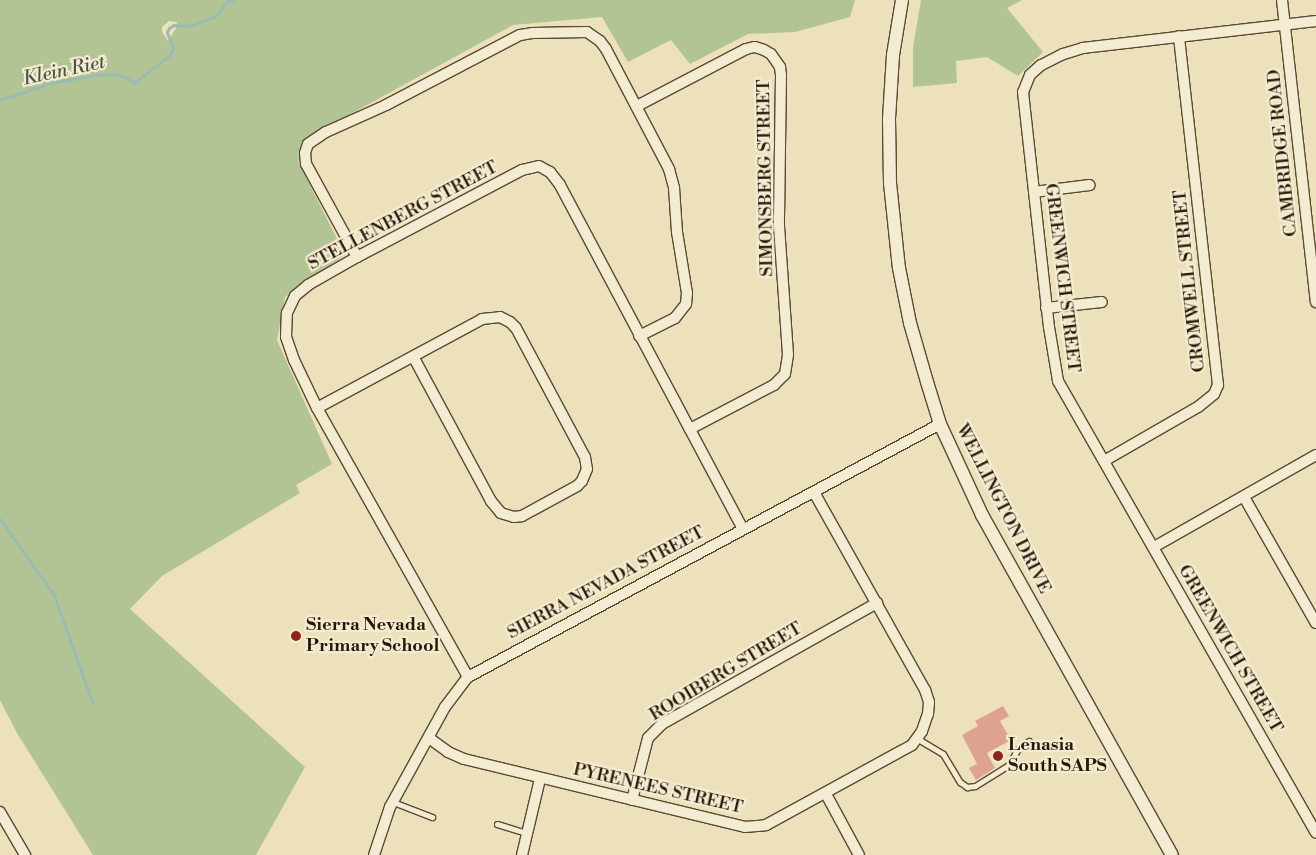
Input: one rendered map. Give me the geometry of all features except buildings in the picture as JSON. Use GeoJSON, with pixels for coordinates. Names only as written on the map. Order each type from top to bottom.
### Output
{"type":"FeatureCollection","features":[{"type":"Feature","properties":{"kind":"street","name":"WELLINGTON DRIVE"},"geometry":{"type":"LineString","coordinates":[[902,0],[893,55],[889,119],[893,233],[910,323],[940,424],[982,514],[1172,855]]}},
{"type":"Feature","properties":{"kind":"street","name":"CAMBRIDGE ROAD"},"geometry":{"type":"LineString","coordinates":[[1282,0],[1316,302]]}},
{"type":"Feature","properties":{"kind":"street","name":"GREENWICH STREET"},"geometry":{"type":"LineString","coordinates":[[1316,21],[1097,46],[1072,51],[1041,65],[1030,75],[1023,92],[1046,308],[1058,381],[1316,833]]}},
{"type":"Feature","properties":{"kind":"street"},"geometry":{"type":"LineString","coordinates":[[357,256],[305,160],[308,144],[326,132],[386,105],[508,41],[532,33],[578,31],[594,36],[606,49],[637,106],[672,178],[677,232],[687,293],[686,304],[681,312],[639,336]]}},
{"type":"Feature","properties":{"kind":"street","name":"CROMWELL STREET"},"geometry":{"type":"LineString","coordinates":[[1104,461],[1198,407],[1214,394],[1218,384],[1179,36]]}},
{"type":"Feature","properties":{"kind":"street","name":"SIMONSBERG STREET"},"geometry":{"type":"LineString","coordinates":[[637,106],[746,49],[755,47],[771,54],[780,67],[782,75],[779,226],[788,355],[785,374],[774,385],[690,429]]}},
{"type":"Feature","properties":{"kind":"street","name":"STELLENBERG STREET"},"geometry":{"type":"LineString","coordinates":[[468,677],[318,408],[294,360],[286,337],[287,313],[291,300],[299,292],[357,256],[522,170],[539,166],[554,175],[742,528]]}},
{"type":"Feature","properties":{"kind":"street"},"geometry":{"type":"LineString","coordinates":[[1034,192],[1090,185]]}},
{"type":"Feature","properties":{"kind":"street"},"geometry":{"type":"LineString","coordinates":[[1046,308],[1102,302]]}},
{"type":"Feature","properties":{"kind":"street"},"geometry":{"type":"LineString","coordinates":[[318,408],[414,358],[482,319],[500,317],[513,324],[585,457],[587,469],[582,481],[577,486],[522,516],[514,517],[501,513],[491,500],[414,358]]}},
{"type":"Feature","properties":{"kind":"street","name":"SIERRA NEVADA STREET"},"geometry":{"type":"LineString","coordinates":[[375,855],[393,802],[445,707],[468,677],[742,528],[814,492],[940,424]]}},
{"type":"Feature","properties":{"kind":"street"},"geometry":{"type":"LineString","coordinates":[[1154,547],[1316,455]]}},
{"type":"Feature","properties":{"kind":"street"},"geometry":{"type":"LineString","coordinates":[[814,492],[925,690],[929,702],[925,725],[918,739]]}},
{"type":"Feature","properties":{"kind":"street"},"geometry":{"type":"LineString","coordinates":[[1244,497],[1316,623]]}},
{"type":"Feature","properties":{"kind":"street","name":"ROOIBERG STREET"},"geometry":{"type":"LineString","coordinates":[[632,800],[648,738],[662,724],[877,603]]}},
{"type":"Feature","properties":{"kind":"street","name":"PYRENEES STREET"},"geometry":{"type":"LineString","coordinates":[[429,738],[454,756],[540,779],[745,827],[766,825],[899,753],[918,739]]}},
{"type":"Feature","properties":{"kind":"street"},"geometry":{"type":"LineString","coordinates":[[522,855],[540,779]]}},
{"type":"Feature","properties":{"kind":"street"},"geometry":{"type":"LineString","coordinates":[[826,794],[859,855]]}},
{"type":"Feature","properties":{"kind":"street"},"geometry":{"type":"LineString","coordinates":[[0,812],[25,855]]}},
{"type":"Feature","properties":{"kind":"lane"},"geometry":{"type":"LineString","coordinates":[[918,739],[942,754],[960,782],[967,787],[975,786],[1010,765],[1017,750],[1029,741]]}},
{"type":"Feature","properties":{"kind":"lane"},"geometry":{"type":"LineString","coordinates":[[393,802],[432,817]]}},
{"type":"Feature","properties":{"kind":"lane"},"geometry":{"type":"LineString","coordinates":[[497,824],[527,832]]}},
{"type":"Feature","properties":{"kind":"green space"},"geometry":{"type":"Polygon","coordinates":[[[0,0],[855,0],[850,17],[795,32],[748,34],[690,64],[671,40],[628,62],[602,17],[513,25],[305,139],[298,161],[345,255],[285,297],[277,340],[332,464],[296,485],[300,493],[162,576],[130,609],[305,767],[256,855],[93,855],[17,733],[0,700],[0,0]],[[169,21],[162,27],[162,32],[168,41],[178,25],[176,22],[169,21]]]}},
{"type":"Feature","properties":{"kind":"green space"},"geometry":{"type":"Polygon","coordinates":[[[921,0],[1022,0],[1007,8],[1043,52],[1018,76],[987,57],[956,61],[957,83],[913,87],[913,47],[921,0]]]}},
{"type":"Feature","properties":{"kind":"waterway","name":"Klein Riet"},"geometry":{"type":"LineString","coordinates":[[0,100],[51,83],[96,75],[117,74],[135,82],[169,56],[173,48],[167,32],[169,28],[174,25],[190,26],[214,17],[227,2],[234,0]]}},
{"type":"Feature","properties":{"kind":"waterway"},"geometry":{"type":"LineString","coordinates":[[0,519],[54,595],[92,702]]}},
{"type":"Feature","properties":{"kind":"place","name":"Sierra Nevada Primary School"},"geometry":{"type":"Point","coordinates":[296,636]}},
{"type":"Feature","properties":{"kind":"place","name":"Lenasia South SAPS"},"geometry":{"type":"Point","coordinates":[998,756]}}]}
